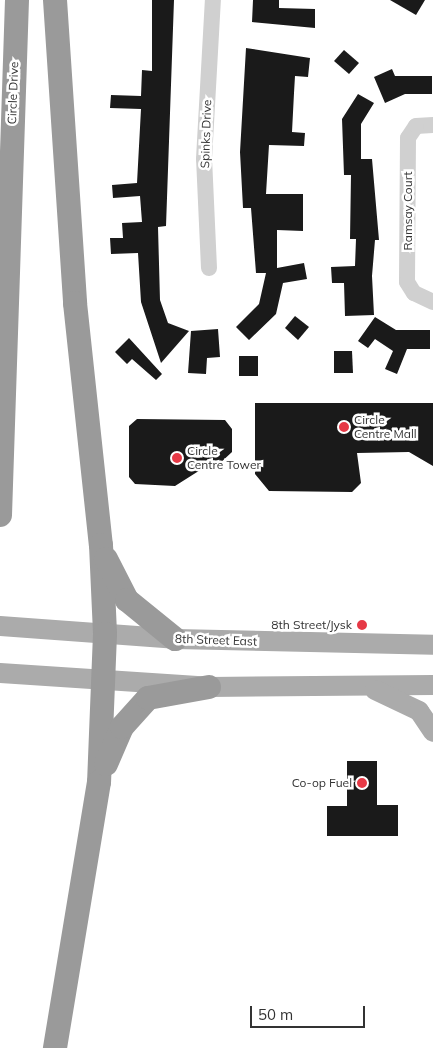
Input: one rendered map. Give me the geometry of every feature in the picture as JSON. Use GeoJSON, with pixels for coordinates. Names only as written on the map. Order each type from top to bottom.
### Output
{"type":"FeatureCollection","features":[{"type":"Feature","properties":{"kind":"highway","name":"Circle Drive"},"geometry":{"type":"LineString","coordinates":[[0,515],[17,0]]}},
{"type":"Feature","properties":{"kind":"highway"},"geometry":{"type":"LineString","coordinates":[[55,0],[75,304],[101,545],[105,634],[99,782],[55,1048]]}},
{"type":"Feature","properties":{"kind":"highway"},"geometry":{"type":"LineString","coordinates":[[101,545],[127,600],[175,639]]}},
{"type":"Feature","properties":{"kind":"highway"},"geometry":{"type":"LineString","coordinates":[[99,782],[115,740],[135,710],[148,698],[209,687]]}},
{"type":"Feature","properties":{"kind":"main road","name":"8th Street East"},"geometry":{"type":"LineString","coordinates":[[0,626],[175,639],[433,645]]}},
{"type":"Feature","properties":{"kind":"main road"},"geometry":{"type":"LineString","coordinates":[[0,673],[103,682],[209,687],[433,685]]}},
{"type":"Feature","properties":{"kind":"main road"},"geometry":{"type":"LineString","coordinates":[[366,686],[419,711],[433,732]]}},
{"type":"Feature","properties":{"kind":"street","name":"Spinks Drive"},"geometry":{"type":"LineString","coordinates":[[210,268],[204,159],[213,0]]}},
{"type":"Feature","properties":{"kind":"street","name":"Ramsay Court"},"geometry":{"type":"LineString","coordinates":[[433,125],[416,126],[408,138],[407,282],[414,294],[433,302]]}},
{"type":"Feature","properties":{"kind":"building"},"geometry":{"type":"Polygon","coordinates":[[[152,0],[174,0],[166,226],[158,227],[160,300],[168,323],[189,331],[161,363],[141,302],[138,253],[111,254],[110,238],[123,238],[122,223],[142,222],[140,196],[113,198],[112,185],[137,183],[141,109],[110,108],[111,95],[141,96],[142,70],[152,71],[152,0]]]}},
{"type":"Feature","properties":{"kind":"building"},"geometry":{"type":"Polygon","coordinates":[[[253,0],[279,0],[279,8],[315,9],[315,28],[252,22],[253,0]]]}},
{"type":"Feature","properties":{"kind":"building"},"geometry":{"type":"Polygon","coordinates":[[[390,0],[425,0],[416,15],[390,0]]]}},
{"type":"Feature","properties":{"kind":"building"},"geometry":{"type":"Polygon","coordinates":[[[246,48],[310,58],[308,77],[295,76],[292,132],[305,133],[304,146],[269,145],[266,194],[303,194],[303,231],[277,230],[277,268],[304,263],[307,279],[283,283],[276,314],[249,340],[236,327],[259,304],[266,273],[256,273],[251,208],[243,208],[240,152],[246,48]]]}},
{"type":"Feature","properties":{"kind":"building"},"geometry":{"type":"Polygon","coordinates":[[[344,50],[359,63],[349,74],[334,61],[344,50]]]}},
{"type":"Feature","properties":{"kind":"building"},"geometry":{"type":"Polygon","coordinates":[[[392,69],[395,76],[432,76],[432,94],[405,94],[385,103],[374,77],[392,69]]]}},
{"type":"Feature","properties":{"kind":"building"},"geometry":{"type":"Polygon","coordinates":[[[358,94],[374,103],[361,124],[361,159],[372,159],[379,240],[375,240],[372,276],[374,315],[345,316],[344,283],[332,283],[331,267],[355,266],[356,239],[350,239],[351,175],[344,175],[342,119],[358,94]]]}},
{"type":"Feature","properties":{"kind":"building"},"geometry":{"type":"Polygon","coordinates":[[[295,316],[309,327],[298,340],[285,328],[295,316]]]}},
{"type":"Feature","properties":{"kind":"building"},"geometry":{"type":"Polygon","coordinates":[[[375,317],[396,330],[430,330],[430,349],[407,349],[397,374],[385,369],[393,351],[375,339],[368,348],[358,341],[375,317]]]}},
{"type":"Feature","properties":{"kind":"building"},"geometry":{"type":"Polygon","coordinates":[[[218,329],[220,357],[207,358],[206,374],[188,373],[191,331],[218,329]]]}},
{"type":"Feature","properties":{"kind":"building"},"geometry":{"type":"Polygon","coordinates":[[[129,338],[162,374],[156,380],[132,359],[127,364],[115,352],[129,338]]]}},
{"type":"Feature","properties":{"kind":"building"},"geometry":{"type":"Polygon","coordinates":[[[334,351],[352,351],[353,373],[334,373],[334,351]]]}},
{"type":"Feature","properties":{"kind":"building"},"geometry":{"type":"Polygon","coordinates":[[[239,356],[258,356],[258,376],[239,376],[239,356]]]}},
{"type":"Feature","properties":{"kind":"building","name":"Circle Centre Mall"},"geometry":{"type":"Polygon","coordinates":[[[255,403],[433,403],[433,466],[409,452],[357,453],[361,483],[352,492],[269,491],[255,474],[255,403]]]}},
{"type":"Feature","properties":{"kind":"building","name":"Circle Centre Tower"},"geometry":{"type":"Polygon","coordinates":[[[137,419],[225,420],[232,429],[232,452],[218,465],[205,467],[175,486],[135,484],[129,477],[129,426],[137,419]]]}},
{"type":"Feature","properties":{"kind":"building","name":"Co-op Fuel"},"geometry":{"type":"Polygon","coordinates":[[[347,761],[377,761],[377,805],[398,805],[398,836],[327,836],[327,806],[347,806],[347,761]]]}},
{"type":"Feature","properties":{"kind":"place","name":"Circle Centre Mall"},"geometry":{"type":"Point","coordinates":[344,427]}},
{"type":"Feature","properties":{"kind":"place","name":"Circle Centre Tower"},"geometry":{"type":"Point","coordinates":[177,458]}},
{"type":"Feature","properties":{"kind":"place","name":"8th Street/Jysk"},"geometry":{"type":"Point","coordinates":[362,625]}},
{"type":"Feature","properties":{"kind":"place","name":"Co-op Fuel"},"geometry":{"type":"Point","coordinates":[362,783]}}]}
